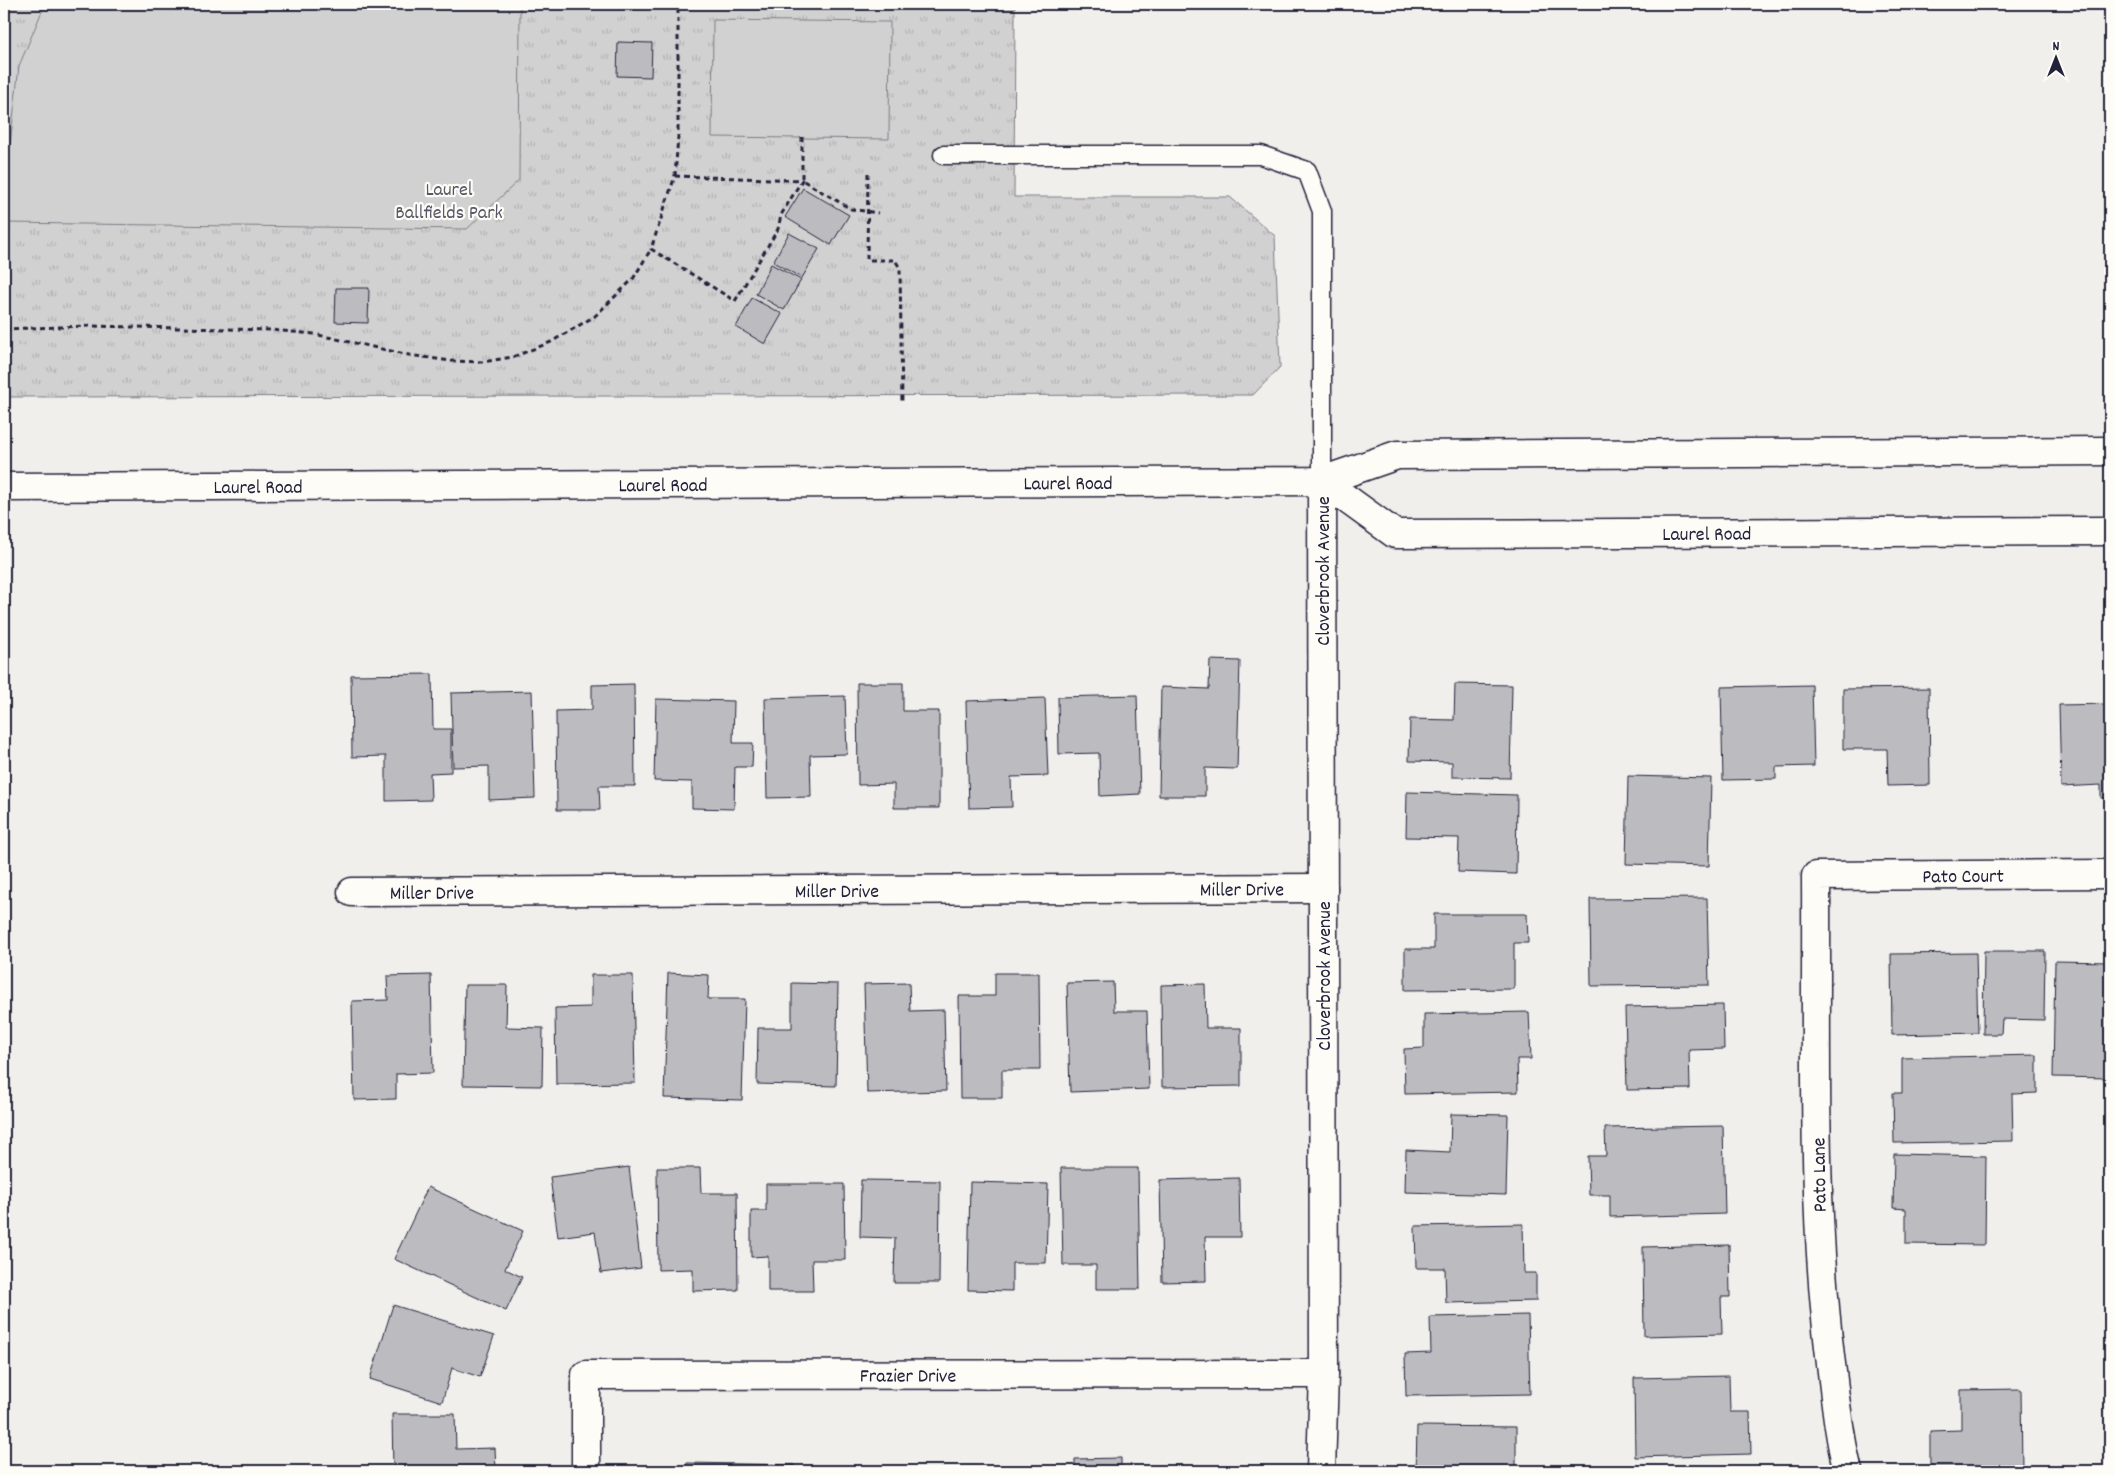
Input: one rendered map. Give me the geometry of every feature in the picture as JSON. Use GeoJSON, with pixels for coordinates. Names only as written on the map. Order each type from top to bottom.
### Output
{"type":"FeatureCollection","features":[{"type":"Feature","properties":{"kind":"street","name":"Laurel Road"},"geometry":{"type":"LineString","coordinates":[[4,486],[1322,481],[1397,455],[2110,452]]}},
{"type":"Feature","properties":{"kind":"street","name":"Laurel Road"},"geometry":{"type":"LineString","coordinates":[[1322,481],[1395,534],[2110,531]]}},
{"type":"Feature","properties":{"kind":"street","name":"Cloverbrook Avenue"},"geometry":{"type":"LineString","coordinates":[[1322,481],[1324,1374],[1322,1471]]}},
{"type":"Feature","properties":{"kind":"street","name":"Pato Court"},"geometry":{"type":"LineString","coordinates":[[1816,876],[2110,874]]}},
{"type":"Feature","properties":{"kind":"street","name":"Pato Lane"},"geometry":{"type":"LineString","coordinates":[[1816,876],[1817,1168],[1822,1294],[1841,1444],[1848,1471]]}},
{"type":"Feature","properties":{"kind":"street","name":"Miller Drive"},"geometry":{"type":"LineString","coordinates":[[352,892],[1323,888]]}},
{"type":"Feature","properties":{"kind":"street","name":"Frazier Drive"},"geometry":{"type":"LineString","coordinates":[[586,1471],[586,1375],[1324,1374]]}},
{"type":"Feature","properties":{"kind":"lane"},"geometry":{"type":"LineString","coordinates":[[943,155],[1261,155],[1307,171],[1322,211],[1322,481]]}},
{"type":"Feature","properties":{"kind":"path"},"geometry":{"type":"LineString","coordinates":[[4,329],[89,326],[272,330],[314,334],[408,355],[451,361],[482,362],[513,357],[551,342],[595,316],[633,279],[651,249],[675,176],[678,137],[678,4]]}},
{"type":"Feature","properties":{"kind":"path"},"geometry":{"type":"LineString","coordinates":[[651,249],[736,301],[778,229],[781,215],[802,180],[802,137]]}},
{"type":"Feature","properties":{"kind":"path"},"geometry":{"type":"LineString","coordinates":[[868,173],[867,260],[895,260],[900,268],[902,403]]}},
{"type":"Feature","properties":{"kind":"path"},"geometry":{"type":"LineString","coordinates":[[675,176],[802,180],[851,209],[878,213]]}},
{"type":"Feature","properties":{"kind":"green space","name":"Laurel Ballfields Park"},"geometry":{"type":"Polygon","coordinates":[[[4,4],[1015,4],[1014,197],[1230,197],[1275,236],[1280,367],[1253,395],[4,397],[4,4]]]}},
{"type":"Feature","properties":{"kind":"green space"},"geometry":{"type":"Polygon","coordinates":[[[45,4],[520,4],[519,180],[467,229],[4,223],[4,198],[19,66],[45,4]]]}},
{"type":"Feature","properties":{"kind":"green space"},"geometry":{"type":"Polygon","coordinates":[[[713,20],[890,22],[889,139],[712,137],[713,20]]]}},
{"type":"Feature","properties":{"kind":"building"},"geometry":{"type":"Polygon","coordinates":[[[618,42],[652,43],[651,77],[617,76],[618,42]]]}},
{"type":"Feature","properties":{"kind":"building"},"geometry":{"type":"Polygon","coordinates":[[[803,188],[849,215],[831,245],[785,217],[803,188]]]}},
{"type":"Feature","properties":{"kind":"building"},"geometry":{"type":"Polygon","coordinates":[[[789,233],[819,249],[802,278],[773,262],[789,233]]]}},
{"type":"Feature","properties":{"kind":"building"},"geometry":{"type":"Polygon","coordinates":[[[771,264],[801,280],[784,310],[756,294],[771,264]]]}},
{"type":"Feature","properties":{"kind":"building"},"geometry":{"type":"Polygon","coordinates":[[[336,288],[369,288],[368,323],[335,322],[336,288]]]}},
{"type":"Feature","properties":{"kind":"building"},"geometry":{"type":"Polygon","coordinates":[[[752,298],[782,314],[765,344],[736,327],[752,298]]]}},
{"type":"Feature","properties":{"kind":"building"},"geometry":{"type":"Polygon","coordinates":[[[1210,660],[1240,661],[1237,769],[1205,768],[1205,796],[1159,796],[1161,687],[1209,689],[1210,660]]]}},
{"type":"Feature","properties":{"kind":"building"},"geometry":{"type":"Polygon","coordinates":[[[432,674],[433,729],[451,729],[451,772],[430,773],[431,800],[386,801],[386,756],[352,757],[351,675],[432,674]]]}},
{"type":"Feature","properties":{"kind":"building"},"geometry":{"type":"Polygon","coordinates":[[[857,683],[903,683],[903,711],[939,711],[939,808],[894,808],[894,784],[858,785],[857,683]]]}},
{"type":"Feature","properties":{"kind":"building"},"geometry":{"type":"Polygon","coordinates":[[[634,684],[635,786],[599,786],[600,810],[557,810],[556,711],[592,710],[592,685],[634,684]]]}},
{"type":"Feature","properties":{"kind":"building"},"geometry":{"type":"Polygon","coordinates":[[[1455,684],[1512,685],[1510,778],[1452,777],[1452,762],[1409,761],[1410,719],[1454,720],[1455,684]]]}},
{"type":"Feature","properties":{"kind":"building"},"geometry":{"type":"Polygon","coordinates":[[[1812,685],[1814,766],[1776,767],[1776,779],[1723,780],[1721,687],[1812,685]]]}},
{"type":"Feature","properties":{"kind":"building"},"geometry":{"type":"Polygon","coordinates":[[[1929,688],[1930,785],[1888,786],[1887,749],[1843,749],[1843,689],[1929,688]]]}},
{"type":"Feature","properties":{"kind":"building"},"geometry":{"type":"Polygon","coordinates":[[[532,691],[535,798],[489,800],[489,766],[453,767],[451,693],[532,691]]]}},
{"type":"Feature","properties":{"kind":"building"},"geometry":{"type":"Polygon","coordinates":[[[1137,695],[1140,794],[1100,796],[1099,753],[1059,754],[1058,697],[1137,695]]]}},
{"type":"Feature","properties":{"kind":"building"},"geometry":{"type":"Polygon","coordinates":[[[845,696],[847,754],[810,755],[811,797],[767,798],[765,698],[845,696]]]}},
{"type":"Feature","properties":{"kind":"building"},"geometry":{"type":"Polygon","coordinates":[[[1045,698],[1048,776],[1011,777],[1012,807],[969,808],[966,701],[1045,698]]]}},
{"type":"Feature","properties":{"kind":"building"},"geometry":{"type":"Polygon","coordinates":[[[656,699],[734,701],[733,743],[753,743],[752,767],[735,767],[734,809],[692,808],[692,782],[654,781],[656,699]]]}},
{"type":"Feature","properties":{"kind":"building"},"geometry":{"type":"Polygon","coordinates":[[[2110,704],[2110,798],[2101,798],[2101,785],[2061,787],[2059,705],[2110,704]]]}},
{"type":"Feature","properties":{"kind":"building"},"geometry":{"type":"Polygon","coordinates":[[[1628,776],[1711,778],[1709,866],[1626,864],[1628,776]]]}},
{"type":"Feature","properties":{"kind":"building"},"geometry":{"type":"Polygon","coordinates":[[[1407,792],[1517,795],[1516,874],[1458,872],[1459,838],[1406,837],[1407,792]]]}},
{"type":"Feature","properties":{"kind":"building"},"geometry":{"type":"Polygon","coordinates":[[[1707,898],[1709,985],[1591,986],[1590,899],[1707,898]]]}},
{"type":"Feature","properties":{"kind":"building"},"geometry":{"type":"Polygon","coordinates":[[[1434,914],[1527,914],[1528,943],[1514,943],[1514,989],[1405,990],[1405,949],[1434,949],[1434,914]]]}},
{"type":"Feature","properties":{"kind":"building"},"geometry":{"type":"Polygon","coordinates":[[[1984,951],[2045,951],[2044,1020],[2002,1019],[2001,1034],[1983,1034],[1984,951]]]}},
{"type":"Feature","properties":{"kind":"building"},"geometry":{"type":"Polygon","coordinates":[[[1976,953],[1978,1033],[1892,1035],[1891,954],[1976,953]]]}},
{"type":"Feature","properties":{"kind":"building"},"geometry":{"type":"Polygon","coordinates":[[[2055,961],[2110,962],[2110,1078],[2053,1077],[2055,961]]]}},
{"type":"Feature","properties":{"kind":"building"},"geometry":{"type":"Polygon","coordinates":[[[668,973],[709,975],[708,999],[745,999],[742,1100],[664,1098],[668,973]]]}},
{"type":"Feature","properties":{"kind":"building"},"geometry":{"type":"Polygon","coordinates":[[[995,973],[1039,973],[1040,1070],[1002,1070],[1002,1098],[960,1098],[959,996],[995,996],[995,973]]]}},
{"type":"Feature","properties":{"kind":"building"},"geometry":{"type":"Polygon","coordinates":[[[431,975],[433,1073],[396,1074],[396,1099],[354,1100],[352,1001],[388,1000],[387,976],[431,975]]]}},
{"type":"Feature","properties":{"kind":"building"},"geometry":{"type":"Polygon","coordinates":[[[591,975],[633,975],[635,1083],[556,1084],[555,1008],[591,1007],[591,975]]]}},
{"type":"Feature","properties":{"kind":"building"},"geometry":{"type":"Polygon","coordinates":[[[1113,982],[1114,1011],[1147,1011],[1149,1089],[1070,1092],[1067,983],[1113,982]]]}},
{"type":"Feature","properties":{"kind":"building"},"geometry":{"type":"Polygon","coordinates":[[[792,983],[838,984],[836,1086],[757,1084],[758,1028],[792,1028],[792,983]]]}},
{"type":"Feature","properties":{"kind":"building"},"geometry":{"type":"Polygon","coordinates":[[[909,983],[910,1011],[944,1010],[946,1091],[867,1093],[864,984],[909,983]]]}},
{"type":"Feature","properties":{"kind":"building"},"geometry":{"type":"Polygon","coordinates":[[[1205,984],[1206,1028],[1241,1028],[1241,1086],[1162,1087],[1161,985],[1205,984]]]}},
{"type":"Feature","properties":{"kind":"building"},"geometry":{"type":"Polygon","coordinates":[[[465,985],[507,985],[506,1027],[543,1028],[542,1086],[463,1085],[465,985]]]}},
{"type":"Feature","properties":{"kind":"building"},"geometry":{"type":"Polygon","coordinates":[[[1723,1005],[1724,1049],[1689,1050],[1690,1089],[1627,1090],[1625,1007],[1723,1005]]]}},
{"type":"Feature","properties":{"kind":"building"},"geometry":{"type":"Polygon","coordinates":[[[1529,1012],[1531,1059],[1517,1059],[1518,1092],[1405,1094],[1404,1049],[1424,1048],[1424,1014],[1529,1012]]]}},
{"type":"Feature","properties":{"kind":"building"},"geometry":{"type":"Polygon","coordinates":[[[2037,1055],[2037,1093],[2012,1094],[2013,1141],[1894,1143],[1893,1093],[1902,1093],[1902,1058],[2037,1055]]]}},
{"type":"Feature","properties":{"kind":"building"},"geometry":{"type":"Polygon","coordinates":[[[1451,1114],[1508,1115],[1506,1195],[1405,1192],[1406,1150],[1450,1152],[1451,1114]]]}},
{"type":"Feature","properties":{"kind":"building"},"geometry":{"type":"Polygon","coordinates":[[[1723,1126],[1725,1214],[1610,1217],[1610,1195],[1589,1195],[1588,1156],[1606,1156],[1605,1128],[1723,1126]]]}},
{"type":"Feature","properties":{"kind":"building"},"geometry":{"type":"Polygon","coordinates":[[[1894,1154],[1986,1156],[1985,1245],[1906,1244],[1906,1209],[1893,1208],[1894,1154]]]}},
{"type":"Feature","properties":{"kind":"building"},"geometry":{"type":"Polygon","coordinates":[[[629,1167],[641,1268],[601,1273],[595,1232],[558,1237],[550,1177],[629,1167]]]}},
{"type":"Feature","properties":{"kind":"building"},"geometry":{"type":"Polygon","coordinates":[[[657,1168],[700,1168],[701,1193],[737,1193],[738,1290],[693,1291],[693,1269],[658,1270],[657,1168]]]}},
{"type":"Feature","properties":{"kind":"building"},"geometry":{"type":"Polygon","coordinates":[[[1061,1168],[1138,1168],[1140,1289],[1096,1289],[1096,1265],[1063,1265],[1061,1168]]]}},
{"type":"Feature","properties":{"kind":"building"},"geometry":{"type":"Polygon","coordinates":[[[1239,1178],[1240,1237],[1205,1237],[1206,1281],[1162,1282],[1160,1180],[1239,1178]]]}},
{"type":"Feature","properties":{"kind":"building"},"geometry":{"type":"Polygon","coordinates":[[[861,1180],[940,1181],[939,1283],[894,1283],[895,1238],[860,1237],[861,1180]]]}},
{"type":"Feature","properties":{"kind":"building"},"geometry":{"type":"Polygon","coordinates":[[[970,1182],[1048,1184],[1046,1263],[1012,1263],[1012,1291],[968,1290],[970,1182]]]}},
{"type":"Feature","properties":{"kind":"building"},"geometry":{"type":"Polygon","coordinates":[[[766,1184],[844,1184],[845,1260],[812,1260],[813,1291],[768,1291],[768,1256],[751,1257],[751,1211],[766,1211],[766,1184]]]}},
{"type":"Feature","properties":{"kind":"building"},"geometry":{"type":"Polygon","coordinates":[[[428,1187],[523,1231],[505,1269],[522,1277],[506,1311],[394,1259],[428,1187]]]}},
{"type":"Feature","properties":{"kind":"building"},"geometry":{"type":"Polygon","coordinates":[[[1523,1224],[1524,1273],[1536,1273],[1536,1301],[1446,1303],[1445,1268],[1416,1268],[1415,1226],[1523,1224]]]}},
{"type":"Feature","properties":{"kind":"building"},"geometry":{"type":"Polygon","coordinates":[[[1729,1245],[1730,1297],[1721,1297],[1722,1334],[1644,1336],[1643,1247],[1729,1245]]]}},
{"type":"Feature","properties":{"kind":"building"},"geometry":{"type":"Polygon","coordinates":[[[393,1305],[494,1336],[480,1377],[452,1368],[442,1402],[370,1379],[393,1305]]]}},
{"type":"Feature","properties":{"kind":"building"},"geometry":{"type":"Polygon","coordinates":[[[1528,1315],[1530,1394],[1406,1396],[1405,1354],[1431,1353],[1430,1317],[1528,1315]]]}},
{"type":"Feature","properties":{"kind":"building"},"geometry":{"type":"Polygon","coordinates":[[[1729,1376],[1730,1412],[1750,1412],[1751,1454],[1635,1457],[1634,1378],[1729,1376]]]}},
{"type":"Feature","properties":{"kind":"building"},"geometry":{"type":"Polygon","coordinates":[[[2021,1389],[2022,1471],[1930,1471],[1930,1431],[1961,1430],[1961,1390],[2021,1389]]]}},
{"type":"Feature","properties":{"kind":"building"},"geometry":{"type":"Polygon","coordinates":[[[392,1414],[455,1414],[456,1449],[495,1448],[496,1471],[393,1471],[392,1414]]]}},
{"type":"Feature","properties":{"kind":"building"},"geometry":{"type":"Polygon","coordinates":[[[1417,1426],[1516,1427],[1516,1471],[1416,1471],[1417,1426]]]}},
{"type":"Feature","properties":{"kind":"building"},"geometry":{"type":"Polygon","coordinates":[[[1121,1458],[1121,1471],[1075,1471],[1075,1459],[1121,1458]]]}},
{"type":"Feature","properties":{"kind":"building"},"geometry":{"type":"Polygon","coordinates":[[[687,1463],[794,1465],[794,1471],[687,1471],[687,1463]]]}},
{"type":"Feature","properties":{"kind":"building"},"geometry":{"type":"Polygon","coordinates":[[[1187,1467],[1187,1471],[1142,1471],[1142,1468],[1187,1467]]]}},
{"type":"Feature","properties":{"kind":"building"},"geometry":{"type":"Polygon","coordinates":[[[920,1469],[920,1471],[877,1471],[877,1470],[920,1469]]]}},
{"type":"Feature","properties":{"kind":"building"},"geometry":{"type":"Polygon","coordinates":[[[942,1469],[985,1469],[985,1471],[942,1471],[942,1469]]]}}]}
